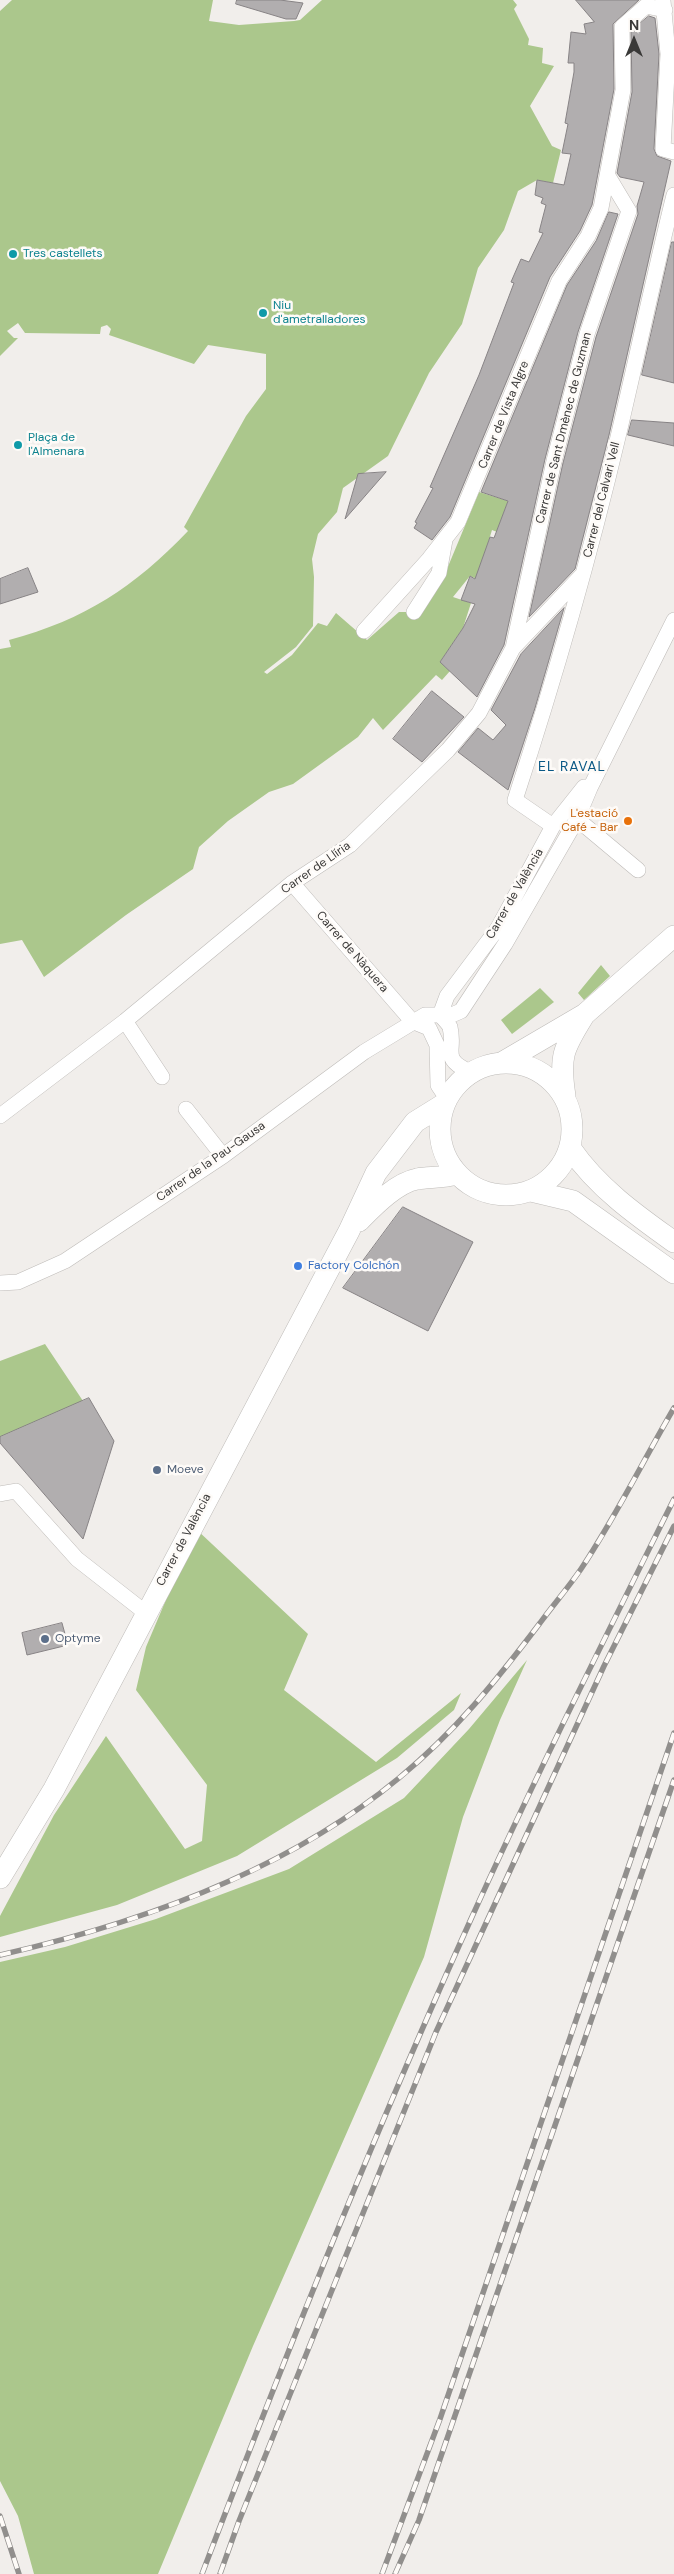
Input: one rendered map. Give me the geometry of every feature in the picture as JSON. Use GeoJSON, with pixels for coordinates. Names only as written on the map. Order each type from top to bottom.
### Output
{"type":"FeatureCollection","features":[{"type":"Feature","properties":{"kind":"main road"},"geometry":{"type":"LineString","coordinates":[[503,1062],[584,1014],[674,936]]}},
{"type":"Feature","properties":{"kind":"main road"},"geometry":{"type":"LineString","coordinates":[[565,1096],[549,1077],[527,1065],[503,1062],[486,1065],[470,1072],[445,1100],[439,1128],[444,1153],[457,1174],[478,1190],[504,1196],[531,1191],[548,1181],[562,1167],[571,1149],[573,1122],[565,1096],[561,1068],[567,1042],[584,1014]]}},
{"type":"Feature","properties":{"kind":"main road","name":"Carrer de València"},"geometry":{"type":"LineString","coordinates":[[0,1878],[54,1789],[349,1231],[376,1174],[415,1122],[445,1100]]}},
{"type":"Feature","properties":{"kind":"main road"},"geometry":{"type":"LineString","coordinates":[[571,1149],[586,1170],[634,1213],[674,1242]]}},
{"type":"Feature","properties":{"kind":"main road","name":"Carrer de València"},"geometry":{"type":"LineString","coordinates":[[349,1231],[385,1196],[416,1180],[438,1179],[457,1174]]}},
{"type":"Feature","properties":{"kind":"main road"},"geometry":{"type":"LineString","coordinates":[[531,1191],[573,1201],[674,1273]]}},
{"type":"Feature","properties":{"kind":"street"},"geometry":{"type":"LineString","coordinates":[[664,5],[668,54],[663,149],[674,152]]}},
{"type":"Feature","properties":{"kind":"street","name":"Carrer de Vista Algre"},"geometry":{"type":"LineString","coordinates":[[364,631],[458,522],[477,481],[559,281],[588,236],[600,208],[608,176],[623,90],[622,27],[646,6],[664,5]]}},
{"type":"Feature","properties":{"kind":"street","name":"Carrer de Sant Dmènec de Guzman"},"geometry":{"type":"LineString","coordinates":[[513,648],[554,461],[588,334],[629,211],[608,176]]}},
{"type":"Feature","properties":{"kind":"street","name":"Carrer del Calvari Vell"},"geometry":{"type":"LineString","coordinates":[[553,826],[515,800],[540,724],[583,574],[618,438],[674,195]]}},
{"type":"Feature","properties":{"kind":"street"},"geometry":{"type":"LineString","coordinates":[[414,612],[439,573],[445,539]]}},
{"type":"Feature","properties":{"kind":"street","name":"Carrer de Llíria"},"geometry":{"type":"LineString","coordinates":[[0,1116],[126,1021],[292,883],[350,845],[448,750],[479,713],[513,648],[583,574]]}},
{"type":"Feature","properties":{"kind":"street","name":"Carrer de València"},"geometry":{"type":"LineString","coordinates":[[590,788],[584,787],[553,826],[498,928],[446,996],[446,1012],[461,1010],[505,944],[577,819],[590,788],[674,620]]}},
{"type":"Feature","properties":{"kind":"street"},"geometry":{"type":"LineString","coordinates":[[577,819],[638,870]]}},
{"type":"Feature","properties":{"kind":"street","name":"Carrer de Nàquera"},"geometry":{"type":"LineString","coordinates":[[292,883],[412,1021],[429,1028],[437,1045],[438,1085],[445,1100]]}},
{"type":"Feature","properties":{"kind":"street"},"geometry":{"type":"LineString","coordinates":[[412,1021],[425,1015],[446,1012],[450,1026],[451,1057],[456,1066],[470,1072]]}},
{"type":"Feature","properties":{"kind":"street"},"geometry":{"type":"LineString","coordinates":[[126,1021],[162,1077]]}},
{"type":"Feature","properties":{"kind":"street","name":"Carrer de la Pau-Gausa"},"geometry":{"type":"LineString","coordinates":[[0,1283],[18,1282],[65,1261],[223,1156],[364,1052],[412,1021]]}},
{"type":"Feature","properties":{"kind":"street"},"geometry":{"type":"LineString","coordinates":[[186,1109],[223,1156]]}},
{"type":"Feature","properties":{"kind":"street"},"geometry":{"type":"LineString","coordinates":[[0,1494],[16,1491],[77,1559],[146,1612]]}},
{"type":"Feature","properties":{"kind":"green space"},"geometry":{"type":"Polygon","coordinates":[[[12,0],[213,0],[209,21],[239,25],[300,20],[322,0],[513,0],[517,5],[514,9],[529,39],[528,45],[543,48],[542,63],[554,66],[530,106],[552,146],[561,150],[553,183],[537,180],[518,191],[504,230],[478,268],[462,324],[429,373],[388,456],[343,488],[337,512],[318,534],[312,559],[314,577],[313,626],[296,647],[264,672],[267,674],[292,655],[318,623],[327,626],[336,613],[367,640],[399,612],[418,612],[442,581],[479,492],[508,501],[497,532],[492,530],[477,579],[470,576],[453,597],[471,603],[463,628],[440,662],[450,671],[442,680],[436,675],[383,730],[373,718],[358,737],[293,784],[269,792],[228,821],[199,847],[193,869],[126,915],[44,977],[22,940],[0,944],[0,649],[11,647],[9,640],[62,622],[107,599],[148,569],[188,531],[184,527],[246,416],[266,389],[266,354],[208,345],[194,364],[109,335],[111,329],[107,325],[101,327],[100,334],[25,333],[18,323],[7,331],[14,338],[18,338],[0,356],[0,11],[12,0]]]}},
{"type":"Feature","properties":{"kind":"green space"},"geometry":{"type":"Polygon","coordinates":[[[601,965],[610,976],[584,1000],[578,993],[601,965]]]}},
{"type":"Feature","properties":{"kind":"green space"},"geometry":{"type":"Polygon","coordinates":[[[540,988],[554,1002],[512,1034],[501,1020],[540,988]]]}},
{"type":"Feature","properties":{"kind":"green space"},"geometry":{"type":"Polygon","coordinates":[[[45,1344],[83,1401],[0,1437],[0,1361],[45,1344]]]}},
{"type":"Feature","properties":{"kind":"green space"},"geometry":{"type":"Polygon","coordinates":[[[196,1529],[308,1634],[284,1690],[376,1762],[461,1693],[454,1710],[397,1758],[237,1856],[117,1905],[0,1937],[0,1916],[54,1815],[106,1736],[185,1849],[202,1841],[207,1785],[136,1690],[146,1647],[196,1529]]]}},
{"type":"Feature","properties":{"kind":"green space"},"geometry":{"type":"Polygon","coordinates":[[[527,1660],[500,1720],[463,1817],[424,1957],[253,2346],[158,2574],[34,2574],[18,2516],[0,2481],[0,1962],[65,1947],[156,1919],[289,1869],[404,1798],[469,1729],[527,1660]]]}},
{"type":"Feature","properties":{"kind":"building"},"geometry":{"type":"Polygon","coordinates":[[[237,0],[280,0],[303,3],[296,19],[286,19],[236,4],[237,0]]]}},
{"type":"Feature","properties":{"kind":"building"},"geometry":{"type":"Polygon","coordinates":[[[576,0],[639,0],[613,24],[614,89],[592,205],[580,231],[550,277],[450,517],[432,540],[414,528],[417,523],[415,522],[433,488],[430,487],[479,375],[514,283],[511,282],[521,259],[529,262],[543,233],[539,232],[546,205],[541,203],[543,198],[535,195],[537,180],[564,185],[571,154],[562,153],[568,124],[565,123],[574,72],[574,63],[568,63],[571,32],[586,34],[584,24],[594,22],[576,0]]]}},
{"type":"Feature","properties":{"kind":"building"},"geometry":{"type":"Polygon","coordinates":[[[649,16],[655,18],[659,54],[654,149],[657,156],[671,161],[609,435],[575,569],[529,617],[563,463],[596,337],[638,214],[637,206],[644,182],[620,177],[617,173],[632,92],[631,31],[649,16]]]}},
{"type":"Feature","properties":{"kind":"building"},"geometry":{"type":"Polygon","coordinates":[[[609,212],[618,214],[578,332],[545,459],[504,645],[477,697],[440,662],[463,628],[475,604],[461,600],[470,576],[475,579],[490,537],[494,538],[508,501],[481,492],[567,285],[596,241],[609,212]]]}},
{"type":"Feature","properties":{"kind":"building"},"geometry":{"type":"Polygon","coordinates":[[[672,242],[674,242],[674,383],[642,375],[672,242]]]}},
{"type":"Feature","properties":{"kind":"building"},"geometry":{"type":"Polygon","coordinates":[[[632,420],[674,423],[674,446],[628,435],[632,420]]]}},
{"type":"Feature","properties":{"kind":"building"},"geometry":{"type":"Polygon","coordinates":[[[386,472],[345,519],[358,474],[386,472]]]}},
{"type":"Feature","properties":{"kind":"building"},"geometry":{"type":"Polygon","coordinates":[[[28,568],[38,592],[0,604],[0,579],[28,568]]]}},
{"type":"Feature","properties":{"kind":"building"},"geometry":{"type":"Polygon","coordinates":[[[564,608],[535,708],[508,790],[458,752],[478,728],[493,740],[506,725],[491,710],[521,654],[564,608]]]}},
{"type":"Feature","properties":{"kind":"building"},"geometry":{"type":"Polygon","coordinates":[[[432,691],[464,717],[422,762],[393,739],[432,691]]]}},
{"type":"Feature","properties":{"kind":"building"},"geometry":{"type":"Polygon","coordinates":[[[403,1207],[473,1242],[428,1331],[343,1288],[403,1207]]]}},
{"type":"Feature","properties":{"kind":"building"},"geometry":{"type":"Polygon","coordinates":[[[89,1398],[114,1441],[83,1539],[0,1443],[0,1437],[89,1398]]]}},
{"type":"Feature","properties":{"kind":"building","name":"Optyme"},"geometry":{"type":"Polygon","coordinates":[[[62,1623],[68,1645],[27,1655],[22,1633],[62,1623]]]}},
{"type":"Feature","properties":{"kind":"railway"},"geometry":{"type":"LineString","coordinates":[[0,1955],[106,1927],[210,1889],[261,1866],[309,1840],[355,1811],[399,1778],[439,1742],[474,1705],[571,1583],[606,1530],[674,1408]]}},
{"type":"Feature","properties":{"kind":"railway"},"geometry":{"type":"LineString","coordinates":[[202,2574],[332,2244],[435,2000],[520,1813],[674,1499]]}},
{"type":"Feature","properties":{"kind":"railway"},"geometry":{"type":"LineString","coordinates":[[220,2574],[239,2521],[436,2032],[604,1666],[674,1526]]}},
{"type":"Feature","properties":{"kind":"railway"},"geometry":{"type":"LineString","coordinates":[[382,2574],[440,2419],[674,1733]]}},
{"type":"Feature","properties":{"kind":"railway"},"geometry":{"type":"LineString","coordinates":[[395,2574],[419,2520],[674,1780]]}},
{"type":"Feature","properties":{"kind":"railway"},"geometry":{"type":"LineString","coordinates":[[0,2516],[19,2574]]}},
{"type":"Feature","properties":{"kind":"place","name":"Tres castellets"},"geometry":{"type":"Point","coordinates":[13,254]}},
{"type":"Feature","properties":{"kind":"place","name":"Niu d'ametralladores"},"geometry":{"type":"Point","coordinates":[263,313]}},
{"type":"Feature","properties":{"kind":"place","name":"Plaça de l'Almenara"},"geometry":{"type":"Point","coordinates":[18,445]}},
{"type":"Feature","properties":{"kind":"place","name":"L'estació Café - Bar"},"geometry":{"type":"Point","coordinates":[628,821]}},
{"type":"Feature","properties":{"kind":"place","name":"Factory Colchón"},"geometry":{"type":"Point","coordinates":[298,1266]}},
{"type":"Feature","properties":{"kind":"place","name":"Moeve"},"geometry":{"type":"Point","coordinates":[157,1470]}},
{"type":"Feature","properties":{"kind":"place","name":"Optyme"},"geometry":{"type":"Point","coordinates":[45,1639]}},
{"type":"Feature","properties":{"kind":"district","name":"EL RAVAL"},"geometry":{"type":"Point","coordinates":[572,767]}}]}
